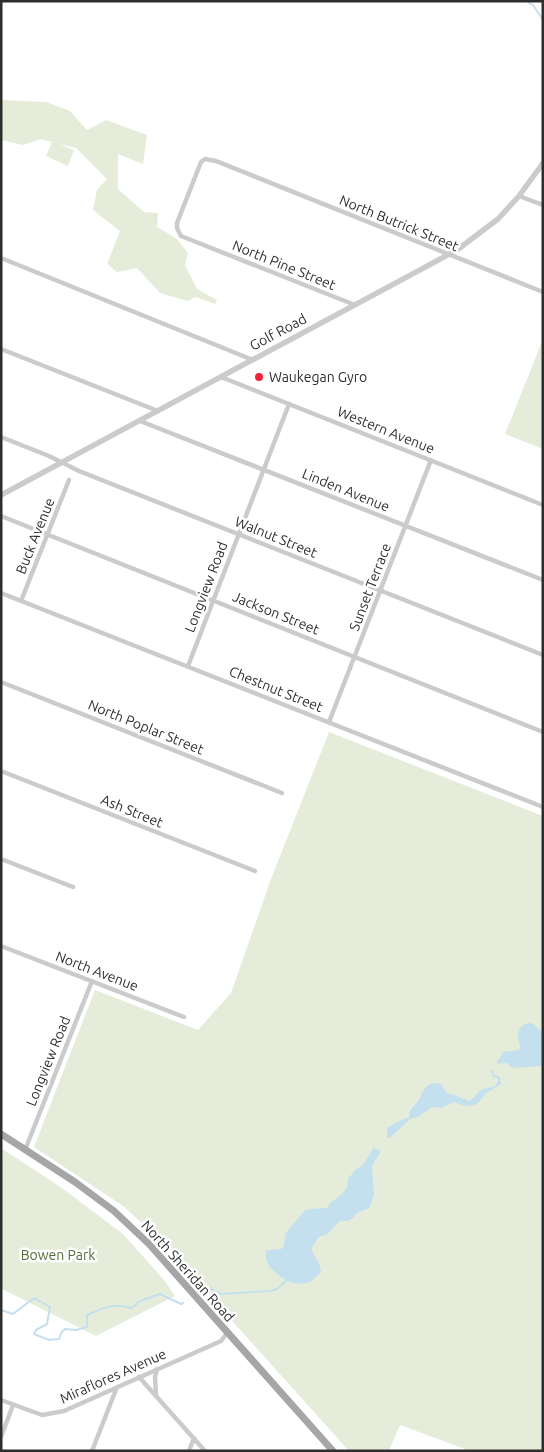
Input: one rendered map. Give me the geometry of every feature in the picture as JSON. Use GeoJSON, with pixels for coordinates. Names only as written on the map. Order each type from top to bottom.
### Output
{"type":"FeatureCollection","features":[{"type":"Feature","properties":{"kind":"main road","name":"North Sheridan Road"},"geometry":{"type":"LineString","coordinates":[[1,1134],[114,1211],[150,1244],[333,1451]]}},
{"type":"Feature","properties":{"kind":"street","name":"North Butrick Street"},"geometry":{"type":"LineString","coordinates":[[204,245],[181,236],[177,223],[201,162],[208,159],[543,292]]}},
{"type":"Feature","properties":{"kind":"street","name":"Golf Road"},"geometry":{"type":"LineString","coordinates":[[1,495],[448,255],[498,219],[519,196],[543,163]]}},
{"type":"Feature","properties":{"kind":"street"},"geometry":{"type":"LineString","coordinates":[[519,196],[543,205]]}},
{"type":"Feature","properties":{"kind":"street","name":"North Pine Street"},"geometry":{"type":"LineString","coordinates":[[204,245],[354,305]]}},
{"type":"Feature","properties":{"kind":"street"},"geometry":{"type":"LineString","coordinates":[[1,258],[253,360]]}},
{"type":"Feature","properties":{"kind":"street"},"geometry":{"type":"LineString","coordinates":[[1,348],[158,411]]}},
{"type":"Feature","properties":{"kind":"street","name":"Western Avenue"},"geometry":{"type":"LineString","coordinates":[[221,377],[543,505]]}},
{"type":"Feature","properties":{"kind":"street","name":"Longview Road"},"geometry":{"type":"LineString","coordinates":[[188,666],[289,404]]}},
{"type":"Feature","properties":{"kind":"street","name":"Linden Avenue"},"geometry":{"type":"LineString","coordinates":[[140,420],[543,580]]}},
{"type":"Feature","properties":{"kind":"street","name":"Walnut Street"},"geometry":{"type":"LineString","coordinates":[[1,437],[543,656]]}},
{"type":"Feature","properties":{"kind":"street","name":"Sunset Terrace"},"geometry":{"type":"LineString","coordinates":[[329,722],[431,460]]}},
{"type":"Feature","properties":{"kind":"street","name":"Buck Avenue"},"geometry":{"type":"LineString","coordinates":[[21,601],[69,480]]}},
{"type":"Feature","properties":{"kind":"street","name":"Jackson Street"},"geometry":{"type":"LineString","coordinates":[[1,516],[543,732]]}},
{"type":"Feature","properties":{"kind":"street","name":"Chestnut Street"},"geometry":{"type":"LineString","coordinates":[[1,593],[543,807]]}},
{"type":"Feature","properties":{"kind":"street","name":"North Poplar Street"},"geometry":{"type":"LineString","coordinates":[[1,682],[282,793]]}},
{"type":"Feature","properties":{"kind":"street","name":"Ash Street"},"geometry":{"type":"LineString","coordinates":[[1,771],[255,871]]}},
{"type":"Feature","properties":{"kind":"street"},"geometry":{"type":"LineString","coordinates":[[1,859],[72,887]]}},
{"type":"Feature","properties":{"kind":"street","name":"North Avenue"},"geometry":{"type":"LineString","coordinates":[[1,946],[184,1017]]}},
{"type":"Feature","properties":{"kind":"street","name":"Longview Road"},"geometry":{"type":"LineString","coordinates":[[25,1150],[92,981]]}},
{"type":"Feature","properties":{"kind":"street","name":"Miraflores Avenue"},"geometry":{"type":"LineString","coordinates":[[1,1400],[42,1415],[64,1411],[221,1341],[228,1333]]}},
{"type":"Feature","properties":{"kind":"street"},"geometry":{"type":"LineString","coordinates":[[156,1396],[155,1377],[157,1369]]}},
{"type":"Feature","properties":{"kind":"street"},"geometry":{"type":"LineString","coordinates":[[139,1377],[205,1451]]}},
{"type":"Feature","properties":{"kind":"street"},"geometry":{"type":"LineString","coordinates":[[92,1451],[117,1387]]}},
{"type":"Feature","properties":{"kind":"street"},"geometry":{"type":"LineString","coordinates":[[1,1437],[14,1405]]}},
{"type":"Feature","properties":{"kind":"street"},"geometry":{"type":"LineString","coordinates":[[189,1451],[194,1438]]}},
{"type":"Feature","properties":{"kind":"green space"},"geometry":{"type":"Polygon","coordinates":[[[1,100],[46,102],[70,111],[87,130],[106,120],[147,135],[143,164],[118,154],[118,189],[144,212],[158,213],[157,227],[176,238],[188,253],[185,265],[197,289],[217,300],[215,304],[196,297],[188,301],[160,293],[137,268],[117,272],[107,264],[120,231],[93,210],[97,190],[107,179],[76,148],[59,144],[74,150],[68,166],[46,156],[52,142],[41,139],[23,145],[1,140],[1,100]]]}},
{"type":"Feature","properties":{"kind":"green space"},"geometry":{"type":"Polygon","coordinates":[[[543,339],[543,449],[505,434],[543,339]]]}},
{"type":"Feature","properties":{"kind":"green space"},"geometry":{"type":"Polygon","coordinates":[[[329,732],[543,816],[543,1451],[470,1451],[400,1425],[389,1451],[349,1451],[155,1235],[123,1206],[34,1147],[95,990],[198,1030],[231,993],[271,879],[329,732]]]}},
{"type":"Feature","properties":{"kind":"green space","name":"Bowen Park"},"geometry":{"type":"Polygon","coordinates":[[[1,1148],[62,1188],[123,1234],[165,1281],[175,1296],[96,1336],[1,1290],[1,1148]]]}},
{"type":"Feature","properties":{"kind":"water"},"geometry":{"type":"Polygon","coordinates":[[[528,1023],[534,1024],[543,1033],[543,1066],[513,1068],[506,1063],[497,1064],[497,1060],[503,1052],[519,1050],[519,1030],[528,1023]]]}},
{"type":"Feature","properties":{"kind":"water"},"geometry":{"type":"Polygon","coordinates":[[[491,1070],[494,1070],[493,1074],[500,1077],[501,1084],[486,1093],[479,1102],[474,1105],[465,1106],[454,1102],[441,1108],[432,1107],[418,1117],[410,1119],[391,1137],[387,1138],[387,1128],[405,1118],[409,1118],[410,1111],[428,1085],[441,1084],[446,1092],[470,1101],[481,1090],[495,1086],[498,1081],[497,1078],[492,1076],[491,1070]]]}},
{"type":"Feature","properties":{"kind":"water"},"geometry":{"type":"Polygon","coordinates":[[[373,1148],[380,1150],[380,1153],[372,1166],[374,1195],[369,1208],[357,1213],[348,1221],[340,1221],[326,1235],[320,1236],[312,1247],[312,1251],[321,1272],[310,1282],[296,1284],[278,1275],[269,1266],[266,1255],[267,1250],[281,1249],[284,1246],[285,1234],[304,1211],[328,1208],[329,1204],[343,1193],[347,1187],[348,1179],[355,1170],[363,1165],[373,1148]]]}},
{"type":"Feature","properties":{"kind":"waterway"},"geometry":{"type":"LineString","coordinates":[[526,1],[533,5],[543,20]]}},
{"type":"Feature","properties":{"kind":"waterway"},"geometry":{"type":"LineString","coordinates":[[206,1290],[209,1288],[221,1294],[270,1291],[277,1289],[287,1280]]}},
{"type":"Feature","properties":{"kind":"waterway"},"geometry":{"type":"LineString","coordinates":[[1,1310],[13,1314],[34,1298],[50,1307],[47,1324],[36,1330],[34,1334],[49,1340],[59,1339],[65,1329],[76,1330],[87,1327],[87,1315],[104,1308],[114,1306],[132,1308],[140,1301],[160,1294],[181,1304],[183,1303]]}},
{"type":"Feature","properties":{"kind":"place","name":"Waukegan Gyro"},"geometry":{"type":"Point","coordinates":[259,377]}}]}
